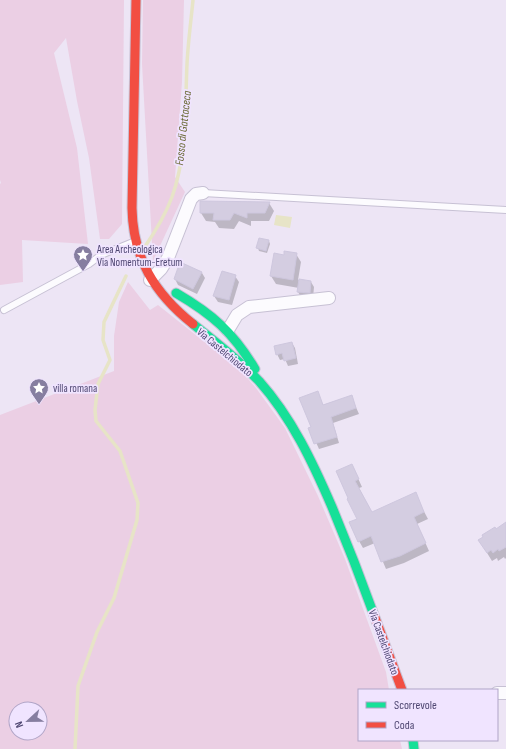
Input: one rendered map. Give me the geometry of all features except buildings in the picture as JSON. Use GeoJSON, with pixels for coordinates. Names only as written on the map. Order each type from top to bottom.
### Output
{"type":"FeatureCollection","features":[{"type":"Feature","properties":{"kind":"street","name":"Via Castelchiodato"},"geometry":{"type":"LineString","coordinates":[[136,0],[132,208],[135,241],[142,263],[150,280],[172,307],[193,326],[233,356],[265,388],[282,409],[321,482],[353,557],[402,689]]}},
{"type":"Feature","properties":{"kind":"street"},"geometry":{"type":"LineString","coordinates":[[150,280],[161,269],[168,258],[191,199],[196,194],[203,194]]}},
{"type":"Feature","properties":{"kind":"street"},"geometry":{"type":"LineString","coordinates":[[176,293],[208,313],[228,330],[246,354],[265,388]]}},
{"type":"Feature","properties":{"kind":"street"},"geometry":{"type":"LineString","coordinates":[[228,330],[237,315],[249,307],[329,298]]}},
{"type":"Feature","properties":{"kind":"lane"},"geometry":{"type":"LineString","coordinates":[[203,194],[506,210]]}},
{"type":"Feature","properties":{"kind":"lane"},"geometry":{"type":"LineString","coordinates":[[4,310],[89,264],[101,255],[135,241]]}},
{"type":"Feature","properties":{"kind":"shaded area"},"geometry":{"type":"Polygon","coordinates":[[[0,0],[124,0],[122,224],[109,239],[100,239],[89,158],[66,38],[54,53],[77,148],[88,244],[22,240],[23,282],[0,285],[1,183],[0,0]]]}},
{"type":"Feature","properties":{"kind":"shaded area"},"geometry":{"type":"Polygon","coordinates":[[[143,0],[184,0],[182,82],[175,177],[185,192],[153,261],[142,64],[143,0]]]}},
{"type":"Feature","properties":{"kind":"shaded area"},"geometry":{"type":"Polygon","coordinates":[[[276,215],[292,217],[290,228],[274,225],[276,215]]]}},
{"type":"Feature","properties":{"kind":"shaded area"},"geometry":{"type":"Polygon","coordinates":[[[128,282],[150,310],[158,305],[241,371],[256,388],[285,428],[318,496],[345,559],[386,672],[389,689],[358,689],[358,741],[400,741],[402,749],[0,749],[0,415],[114,371],[114,336],[119,302],[128,282]]]}},
{"type":"Feature","properties":{"kind":"waterway","name":"Fosso di Gattaceca"},"geometry":{"type":"LineString","coordinates":[[144,248],[160,224],[172,197],[177,181],[183,148],[187,56],[193,0]]}},
{"type":"Feature","properties":{"kind":"waterway"},"geometry":{"type":"LineString","coordinates":[[75,749],[78,686],[97,632],[114,598],[137,520],[138,503],[120,451],[96,421],[95,410],[98,384],[110,360],[103,340],[104,322],[126,276]]}},
{"type":"Feature","properties":{"kind":"traffic: fast"},"geometry":{"type":"LineString","coordinates":[[176,293],[221,325],[238,344],[255,369]]}},
{"type":"Feature","properties":{"kind":"traffic: fast"},"geometry":{"type":"LineString","coordinates":[[193,324],[235,358],[259,381],[271,395],[292,426],[301,441],[332,507],[374,615]]}},
{"type":"Feature","properties":{"kind":"traffic: fast"},"geometry":{"type":"LineString","coordinates":[[413,741],[414,749]]}},
{"type":"Feature","properties":{"kind":"traffic: jam"},"geometry":{"type":"LineString","coordinates":[[136,0],[132,208],[133,226],[141,259],[148,273],[167,300],[193,324]]}},
{"type":"Feature","properties":{"kind":"traffic: jam"},"geometry":{"type":"LineString","coordinates":[[374,615],[402,689]]}},
{"type":"Feature","properties":{"kind":"place","name":"Area Archeologica Via Nomentum-Eretum"},"geometry":{"type":"Point","coordinates":[83,272]}},
{"type":"Feature","properties":{"kind":"place","name":"villa romana"},"geometry":{"type":"Point","coordinates":[39,405]}}]}
